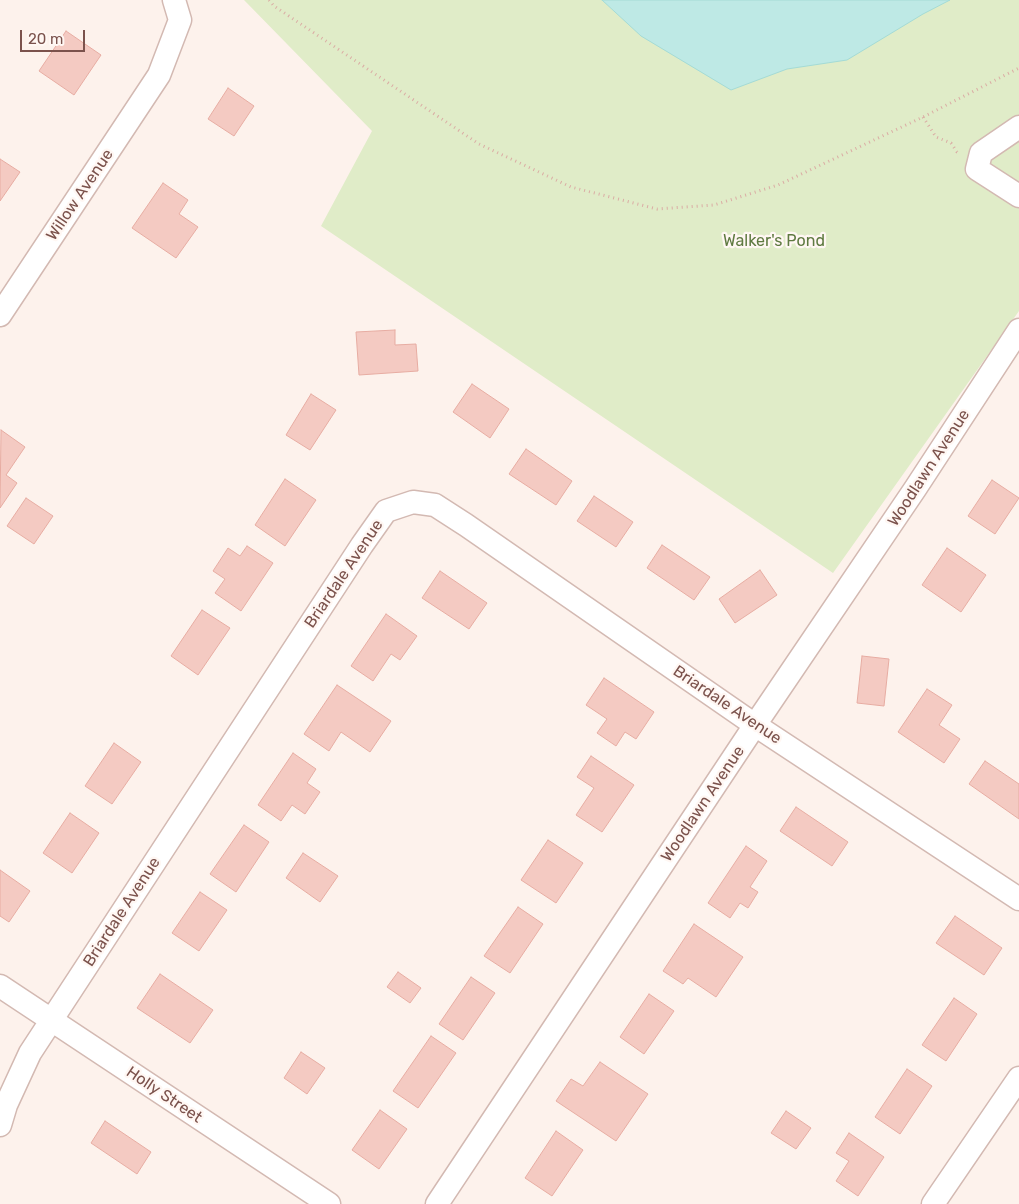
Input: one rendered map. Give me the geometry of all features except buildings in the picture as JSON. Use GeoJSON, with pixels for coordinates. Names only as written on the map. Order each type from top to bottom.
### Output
{"type":"FeatureCollection","features":[{"type":"Feature","properties":{"kind":"street","name":"Willow Avenue"},"geometry":{"type":"LineString","coordinates":[[0,315],[159,75],[180,20],[174,0]]}},
{"type":"Feature","properties":{"kind":"street"},"geometry":{"type":"LineString","coordinates":[[1019,127],[981,153],[977,169],[1019,196]]}},
{"type":"Feature","properties":{"kind":"street","name":"Woodlawn Avenue"},"geometry":{"type":"LineString","coordinates":[[437,1204],[755,725],[915,490],[1019,330]]}},
{"type":"Feature","properties":{"kind":"street","name":"Briardale Avenue"},"geometry":{"type":"LineString","coordinates":[[0,1125],[6,1105],[30,1052],[356,553],[386,511],[413,502],[435,505],[466,525],[755,725],[1019,899]]}},
{"type":"Feature","properties":{"kind":"street","name":"Holly Street"},"geometry":{"type":"LineString","coordinates":[[0,986],[329,1204]]}},
{"type":"Feature","properties":{"kind":"street"},"geometry":{"type":"LineString","coordinates":[[933,1204],[1019,1078]]}},
{"type":"Feature","properties":{"kind":"path"},"geometry":{"type":"LineString","coordinates":[[269,0],[274,6],[479,144],[571,186],[657,209],[714,205],[778,186],[923,117],[1019,68]]}},
{"type":"Feature","properties":{"kind":"path"},"geometry":{"type":"LineString","coordinates":[[923,117],[936,137],[952,143],[957,152],[980,160]]}},
{"type":"Feature","properties":{"kind":"green space","name":"Walker's Pond"},"geometry":{"type":"Polygon","coordinates":[[[244,0],[1019,0],[1019,311],[833,573],[321,226],[372,131],[244,0]]]}},
{"type":"Feature","properties":{"kind":"water"},"geometry":{"type":"Polygon","coordinates":[[[602,0],[950,0],[847,60],[787,69],[731,90],[641,36],[602,0]]]}}]}
